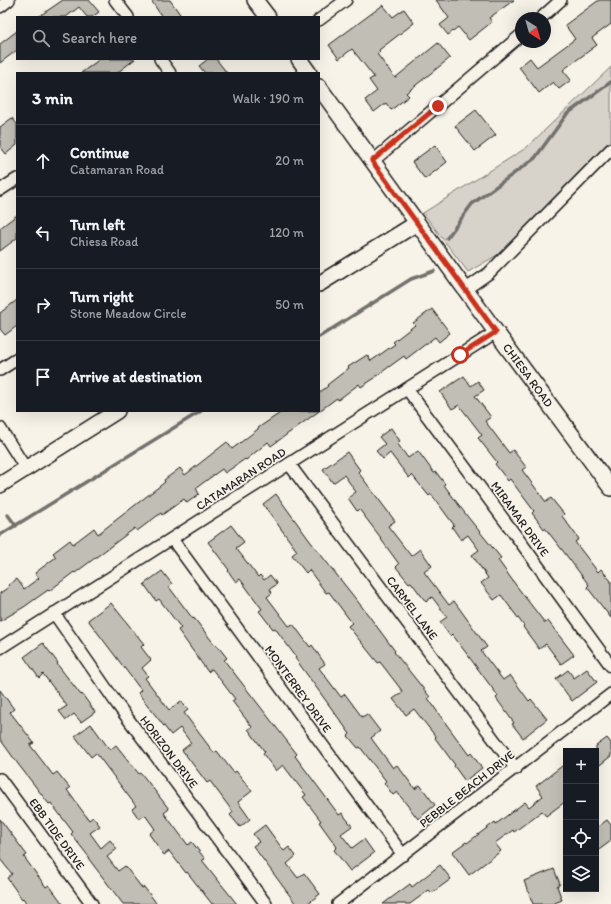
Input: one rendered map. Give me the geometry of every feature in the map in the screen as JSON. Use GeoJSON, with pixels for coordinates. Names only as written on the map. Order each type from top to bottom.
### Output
{"type":"FeatureCollection","features":[{"type":"Feature","properties":{"kind":"main road"},"geometry":{"type":"LineString","coordinates":[[255,0],[267,16]]}},
{"type":"Feature","properties":{"kind":"main road"},"geometry":{"type":"LineString","coordinates":[[300,60],[308,72]]}},
{"type":"Feature","properties":{"kind":"main road","name":"CHIESA ROAD"},"geometry":{"type":"LineString","coordinates":[[320,88],[611,488]]}},
{"type":"Feature","properties":{"kind":"main road"},"geometry":{"type":"LineString","coordinates":[[320,283],[417,223]]}},
{"type":"Feature","properties":{"kind":"main road"},"geometry":{"type":"LineString","coordinates":[[0,486],[115,412]]}},
{"type":"Feature","properties":{"kind":"street"},"geometry":{"type":"LineString","coordinates":[[0,7],[9,0]]}},
{"type":"Feature","properties":{"kind":"street"},"geometry":{"type":"LineString","coordinates":[[115,0],[127,16]]}},
{"type":"Feature","properties":{"kind":"street"},"geometry":{"type":"LineString","coordinates":[[320,19],[346,0]]}},
{"type":"Feature","properties":{"kind":"street"},"geometry":{"type":"LineString","coordinates":[[548,12],[561,0]]}},
{"type":"Feature","properties":{"kind":"street"},"geometry":{"type":"LineString","coordinates":[[372,161],[515,40]]}},
{"type":"Feature","properties":{"kind":"street"},"geometry":{"type":"LineString","coordinates":[[161,60],[168,72]]}},
{"type":"Feature","properties":{"kind":"street"},"geometry":{"type":"LineString","coordinates":[[466,289],[489,273],[611,149]]}},
{"type":"Feature","properties":{"kind":"street"},"geometry":{"type":"LineString","coordinates":[[598,162],[611,161]]}},
{"type":"Feature","properties":{"kind":"street"},"geometry":{"type":"LineString","coordinates":[[0,190],[16,180]]}},
{"type":"Feature","properties":{"kind":"street","name":"CATAMARAN ROAD"},"geometry":{"type":"LineString","coordinates":[[0,648],[496,332]]}},
{"type":"Feature","properties":{"kind":"street"},"geometry":{"type":"LineString","coordinates":[[0,370],[16,360]]}},
{"type":"Feature","properties":{"kind":"street","name":"MIRAMAR DRIVE"},"geometry":{"type":"LineString","coordinates":[[406,389],[611,666]]}},
{"type":"Feature","properties":{"kind":"street"},"geometry":{"type":"LineString","coordinates":[[0,428],[26,469]]}},
{"type":"Feature","properties":{"kind":"street","name":"CARMEL LANE"},"geometry":{"type":"LineString","coordinates":[[288,464],[516,769]]}},
{"type":"Feature","properties":{"kind":"street","name":"MONTERREY DRIVE"},"geometry":{"type":"LineString","coordinates":[[172,539],[403,854]]}},
{"type":"Feature","properties":{"kind":"street","name":"HORIZON DRIVE"},"geometry":{"type":"LineString","coordinates":[[54,613],[117,704],[266,904]]}},
{"type":"Feature","properties":{"kind":"street","name":"PEBBLE BEACH DRIVE"},"geometry":{"type":"LineString","coordinates":[[338,904],[516,769],[611,694]]}},
{"type":"Feature","properties":{"kind":"street","name":"EBB TIDE DRIVE"},"geometry":{"type":"LineString","coordinates":[[0,779],[92,904]]}},
{"type":"Feature","properties":{"kind":"shaded area"},"geometry":{"type":"Polygon","coordinates":[[[611,67],[611,142],[504,251],[468,272],[423,213],[526,148],[611,67]]]}},
{"type":"Feature","properties":{"kind":"building"},"geometry":{"type":"Polygon","coordinates":[[[63,0],[89,0],[99,12],[93,16],[86,16],[79,7],[67,16],[39,16],[63,0]]]}},
{"type":"Feature","properties":{"kind":"building"},"geometry":{"type":"Polygon","coordinates":[[[151,0],[170,0],[181,16],[161,16],[151,0]]]}},
{"type":"Feature","properties":{"kind":"building"},"geometry":{"type":"Polygon","coordinates":[[[436,0],[514,0],[489,18],[492,22],[469,40],[458,27],[448,35],[440,25],[449,18],[436,0]]]}},
{"type":"Feature","properties":{"kind":"building"},"geometry":{"type":"Polygon","coordinates":[[[599,0],[611,0],[611,24],[592,38],[597,45],[563,70],[571,80],[559,89],[553,82],[539,93],[519,67],[530,58],[537,67],[575,39],[565,25],[599,0]]]}},
{"type":"Feature","properties":{"kind":"building"},"geometry":{"type":"Polygon","coordinates":[[[383,5],[393,17],[404,9],[414,23],[379,50],[380,52],[377,54],[395,78],[438,43],[450,58],[406,93],[409,96],[391,110],[386,103],[374,112],[365,100],[377,91],[369,80],[374,77],[352,49],[339,59],[329,45],[383,5]]]}},
{"type":"Feature","properties":{"kind":"building"},"geometry":{"type":"Polygon","coordinates":[[[16,32],[16,51],[0,63],[0,44],[16,32]]]}},
{"type":"Feature","properties":{"kind":"building"},"geometry":{"type":"Polygon","coordinates":[[[99,60],[134,60],[118,72],[82,72],[99,60]]]}},
{"type":"Feature","properties":{"kind":"building"},"geometry":{"type":"Polygon","coordinates":[[[207,60],[217,60],[226,72],[204,72],[199,66],[207,60]]]}},
{"type":"Feature","properties":{"kind":"building"},"geometry":{"type":"Polygon","coordinates":[[[476,110],[496,135],[475,151],[455,126],[476,110]]]}},
{"type":"Feature","properties":{"kind":"building"},"geometry":{"type":"Polygon","coordinates":[[[12,118],[16,123],[16,146],[6,154],[0,146],[0,127],[12,118]]]}},
{"type":"Feature","properties":{"kind":"building"},"geometry":{"type":"Polygon","coordinates":[[[435,145],[447,162],[425,179],[412,162],[435,145]]]}},
{"type":"Feature","properties":{"kind":"building"},"geometry":{"type":"Polygon","coordinates":[[[16,216],[16,239],[0,251],[0,228],[16,216]]]}},
{"type":"Feature","properties":{"kind":"building"},"geometry":{"type":"Polygon","coordinates":[[[16,301],[16,327],[5,335],[0,329],[0,313],[16,301]]]}},
{"type":"Feature","properties":{"kind":"building"},"geometry":{"type":"Polygon","coordinates":[[[432,309],[450,333],[439,342],[435,337],[406,359],[404,356],[375,378],[361,387],[359,384],[338,400],[337,398],[320,410],[320,392],[328,386],[327,385],[349,368],[348,367],[367,355],[371,361],[395,344],[393,342],[415,325],[413,323],[432,309]]]}},
{"type":"Feature","properties":{"kind":"building"},"geometry":{"type":"Polygon","coordinates":[[[464,376],[471,386],[478,381],[484,390],[475,396],[491,417],[485,421],[509,453],[513,450],[526,467],[522,470],[546,502],[551,498],[564,514],[562,516],[579,539],[575,542],[598,572],[601,569],[611,581],[611,618],[587,587],[589,585],[532,513],[534,511],[510,479],[508,481],[495,464],[497,462],[478,438],[482,435],[459,405],[452,409],[440,392],[464,376]]]}},
{"type":"Feature","properties":{"kind":"building"},"geometry":{"type":"Polygon","coordinates":[[[282,412],[318,412],[271,446],[268,442],[246,460],[245,459],[225,473],[222,469],[196,488],[199,494],[187,503],[184,499],[162,515],[161,513],[137,531],[135,528],[49,591],[48,590],[24,607],[0,621],[0,593],[9,587],[8,585],[17,579],[24,589],[39,578],[35,573],[56,557],[53,553],[70,540],[73,544],[94,528],[98,534],[165,482],[164,480],[180,468],[185,475],[227,442],[232,449],[258,428],[282,412]]]}},
{"type":"Feature","properties":{"kind":"building"},"geometry":{"type":"Polygon","coordinates":[[[391,428],[400,441],[397,443],[408,458],[418,451],[434,473],[436,472],[467,516],[501,558],[498,560],[515,584],[545,623],[548,621],[574,655],[561,664],[546,644],[539,649],[501,595],[494,600],[481,583],[488,578],[472,555],[479,550],[468,535],[461,540],[452,527],[454,525],[431,494],[429,496],[412,475],[409,478],[390,453],[383,459],[376,451],[385,444],[379,437],[391,428]]]}},
{"type":"Feature","properties":{"kind":"building"},"geometry":{"type":"Polygon","coordinates":[[[347,452],[360,470],[358,472],[395,521],[388,526],[411,556],[420,549],[432,566],[424,572],[449,605],[454,601],[487,647],[481,651],[503,680],[510,675],[529,701],[531,699],[547,719],[523,738],[512,724],[514,723],[496,698],[498,696],[452,634],[450,636],[440,622],[447,617],[432,597],[426,602],[411,582],[409,583],[396,567],[399,564],[381,538],[359,509],[357,511],[348,498],[356,492],[344,475],[333,483],[323,469],[347,452]]]}},
{"type":"Feature","properties":{"kind":"building"},"geometry":{"type":"Polygon","coordinates":[[[276,494],[310,541],[366,612],[395,651],[394,652],[430,697],[428,698],[469,755],[471,753],[482,768],[465,781],[435,738],[436,737],[414,709],[406,715],[393,699],[403,692],[380,662],[378,663],[348,626],[352,623],[329,592],[326,593],[309,570],[306,573],[292,555],[297,551],[263,504],[276,494]]]}},
{"type":"Feature","properties":{"kind":"building"},"geometry":{"type":"Polygon","coordinates":[[[231,525],[244,542],[236,548],[258,577],[260,575],[264,580],[270,575],[277,584],[270,589],[272,593],[267,597],[289,626],[293,624],[310,647],[312,645],[325,664],[319,668],[341,697],[345,694],[362,717],[367,714],[380,731],[371,738],[393,768],[397,765],[415,789],[420,785],[435,805],[418,819],[397,792],[393,795],[384,783],[386,781],[360,747],[358,748],[348,736],[350,734],[295,658],[296,657],[275,628],[273,629],[259,611],[262,609],[240,579],[236,582],[208,542],[231,525]]]}},
{"type":"Feature","properties":{"kind":"building"},"geometry":{"type":"Polygon","coordinates":[[[162,571],[172,584],[169,587],[193,619],[194,618],[227,658],[224,660],[297,754],[295,756],[339,815],[342,813],[352,826],[341,834],[352,848],[364,839],[374,853],[350,871],[334,850],[337,847],[319,822],[321,821],[303,797],[306,795],[283,765],[276,771],[263,754],[265,752],[248,729],[252,727],[232,701],[235,699],[212,669],[208,672],[178,630],[181,628],[159,599],[156,601],[144,584],[162,571]]]}},
{"type":"Feature","properties":{"kind":"building"},"geometry":{"type":"Polygon","coordinates":[[[111,603],[144,644],[141,647],[151,660],[142,668],[148,676],[145,678],[169,710],[181,701],[188,710],[184,713],[214,753],[217,751],[234,773],[236,771],[252,791],[238,802],[250,819],[240,827],[230,815],[233,812],[210,781],[207,783],[182,750],[191,743],[180,728],[171,735],[138,693],[141,690],[88,620],[111,603]]]}},
{"type":"Feature","properties":{"kind":"building"},"geometry":{"type":"Polygon","coordinates":[[[43,643],[58,663],[57,664],[95,712],[81,722],[74,714],[66,720],[59,711],[67,706],[43,674],[39,678],[24,657],[43,643]]]}},
{"type":"Feature","properties":{"kind":"building"},"geometry":{"type":"Polygon","coordinates":[[[587,669],[597,682],[572,701],[556,679],[568,670],[574,678],[587,669]]]}},
{"type":"Feature","properties":{"kind":"building"},"geometry":{"type":"Polygon","coordinates":[[[0,690],[14,709],[10,712],[34,743],[30,745],[53,775],[57,772],[70,788],[67,790],[89,820],[93,817],[100,826],[90,833],[101,848],[110,840],[117,849],[107,857],[118,871],[125,866],[157,904],[123,904],[71,834],[73,832],[18,764],[0,739],[0,690]]]}},
{"type":"Feature","properties":{"kind":"building"},"geometry":{"type":"Polygon","coordinates":[[[91,724],[110,750],[116,745],[139,774],[141,773],[169,809],[164,813],[188,845],[192,842],[205,859],[202,860],[237,904],[212,904],[169,851],[164,855],[149,834],[155,829],[145,815],[139,819],[132,809],[136,806],[96,753],[91,757],[75,736],[91,724]]]}},
{"type":"Feature","properties":{"kind":"building"},"geometry":{"type":"Polygon","coordinates":[[[607,738],[611,743],[611,756],[599,766],[599,748],[596,748],[596,746],[607,738]]]}},
{"type":"Feature","properties":{"kind":"building"},"geometry":{"type":"Polygon","coordinates":[[[563,765],[563,803],[546,816],[542,811],[514,832],[513,830],[495,843],[501,851],[469,875],[452,852],[466,842],[467,843],[495,822],[496,824],[525,802],[529,807],[543,796],[536,786],[563,765]]]}},
{"type":"Feature","properties":{"kind":"building"},"geometry":{"type":"Polygon","coordinates":[[[0,819],[27,855],[24,857],[46,887],[49,885],[63,904],[27,904],[23,898],[22,899],[7,878],[12,874],[0,859],[0,819]]]}},
{"type":"Feature","properties":{"kind":"building"},"geometry":{"type":"Polygon","coordinates":[[[607,820],[611,825],[611,841],[599,850],[599,826],[607,820]]]}},
{"type":"Feature","properties":{"kind":"building"},"geometry":{"type":"Polygon","coordinates":[[[265,825],[284,851],[289,847],[296,856],[287,864],[298,878],[304,873],[320,894],[307,904],[296,904],[253,846],[259,842],[253,834],[265,825]]]}},
{"type":"Feature","properties":{"kind":"building"},"geometry":{"type":"Polygon","coordinates":[[[440,865],[451,879],[432,893],[429,890],[410,904],[383,904],[410,884],[412,887],[440,865]]]}},
{"type":"Feature","properties":{"kind":"building"},"geometry":{"type":"Polygon","coordinates":[[[554,869],[560,884],[557,886],[562,900],[552,904],[533,904],[524,881],[554,869]]]}},
{"type":"Feature","properties":{"kind":"waterway"},"geometry":{"type":"LineString","coordinates":[[447,238],[472,204],[535,158],[567,114],[611,82]]}},
{"type":"Feature","properties":{"kind":"waterway"},"geometry":{"type":"LineString","coordinates":[[320,336],[411,279],[434,271]]}},
{"type":"Feature","properties":{"kind":"waterway"},"geometry":{"type":"LineString","coordinates":[[0,535],[199,412]]}},
{"type":"Feature","properties":{"kind":"waterway"},"geometry":{"type":"LineString","coordinates":[[8,515],[16,526]]}},
{"type":"Feature","properties":{"kind":"route"},"geometry":{"type":"LineString","coordinates":[[438,106],[372,161],[496,332],[460,355]]}}]}
